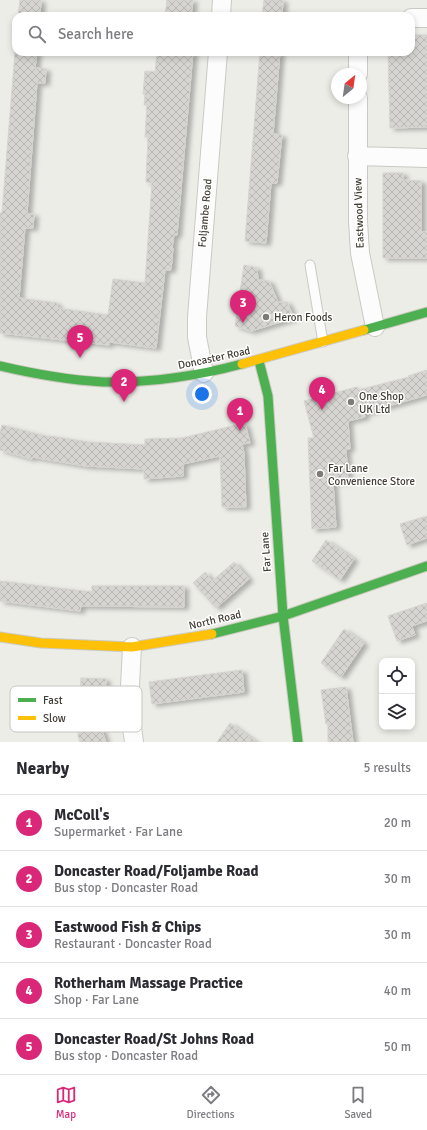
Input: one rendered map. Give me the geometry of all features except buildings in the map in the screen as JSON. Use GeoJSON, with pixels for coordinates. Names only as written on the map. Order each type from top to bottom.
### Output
{"type":"FeatureCollection","features":[{"type":"Feature","properties":{"kind":"street"},"geometry":{"type":"LineString","coordinates":[[221,12],[222,0]]}},
{"type":"Feature","properties":{"kind":"street"},"geometry":{"type":"LineString","coordinates":[[415,18],[427,18]]}},
{"type":"Feature","properties":{"kind":"street","name":"Foljambe Road"},"geometry":{"type":"LineString","coordinates":[[204,373],[197,337],[197,317],[218,56]]}},
{"type":"Feature","properties":{"kind":"street"},"geometry":{"type":"LineString","coordinates":[[358,56],[358,68]]}},
{"type":"Feature","properties":{"kind":"street","name":"Eastwood View"},"geometry":{"type":"LineString","coordinates":[[358,104],[357,156],[360,253],[375,327]]}},
{"type":"Feature","properties":{"kind":"street"},"geometry":{"type":"LineString","coordinates":[[357,156],[427,158]]}},
{"type":"Feature","properties":{"kind":"street","name":"Doncaster Road"},"geometry":{"type":"LineString","coordinates":[[0,366],[57,377],[89,381],[111,382],[162,380],[204,373],[259,361],[427,312]]}},
{"type":"Feature","properties":{"kind":"street","name":"Far Lane"},"geometry":{"type":"LineString","coordinates":[[259,361],[268,396],[283,616],[298,742]]}},
{"type":"Feature","properties":{"kind":"street","name":"North Road"},"geometry":{"type":"LineString","coordinates":[[0,637],[41,643],[132,647],[208,634],[283,616],[427,566]]}},
{"type":"Feature","properties":{"kind":"street"},"geometry":{"type":"LineString","coordinates":[[130,686],[132,647]]}},
{"type":"Feature","properties":{"kind":"street"},"geometry":{"type":"LineString","coordinates":[[133,732],[134,742]]}},
{"type":"Feature","properties":{"kind":"lane"},"geometry":{"type":"LineString","coordinates":[[310,265],[323,342]]}},
{"type":"Feature","properties":{"kind":"traffic: fast"},"geometry":{"type":"LineString","coordinates":[[364,330],[427,312]]}},
{"type":"Feature","properties":{"kind":"traffic: fast"},"geometry":{"type":"LineString","coordinates":[[259,361],[268,396],[283,616],[298,742]]}},
{"type":"Feature","properties":{"kind":"traffic: fast"},"geometry":{"type":"LineString","coordinates":[[0,366],[64,378],[103,382],[121,382],[173,378],[242,364]]}},
{"type":"Feature","properties":{"kind":"traffic: fast"},"geometry":{"type":"LineString","coordinates":[[212,634],[283,616],[427,566]]}},
{"type":"Feature","properties":{"kind":"traffic: slow"},"geometry":{"type":"LineString","coordinates":[[242,364],[364,330]]}},
{"type":"Feature","properties":{"kind":"traffic: slow"},"geometry":{"type":"LineString","coordinates":[[0,637],[41,643],[132,647],[212,634]]}},
{"type":"Feature","properties":{"kind":"place","name":"Heron Foods"},"geometry":{"type":"Point","coordinates":[266,317]}},
{"type":"Feature","properties":{"kind":"place","name":"Eastwood Fish & Chips"},"geometry":{"type":"Point","coordinates":[243,323]}},
{"type":"Feature","properties":{"kind":"place","name":"Doncaster Road/St Johns Road"},"geometry":{"type":"Point","coordinates":[80,358]}},
{"type":"Feature","properties":{"kind":"place","name":"Doncaster Road/Foljambe Road"},"geometry":{"type":"Point","coordinates":[124,402]}},
{"type":"Feature","properties":{"kind":"place","name":"One Shop UK Ltd"},"geometry":{"type":"Point","coordinates":[351,402]}},
{"type":"Feature","properties":{"kind":"place","name":"Rotherham Massage Practice"},"geometry":{"type":"Point","coordinates":[322,410]}},
{"type":"Feature","properties":{"kind":"place","name":"McColl's"},"geometry":{"type":"Point","coordinates":[240,431]}},
{"type":"Feature","properties":{"kind":"place","name":"Far Lane Convenience Store"},"geometry":{"type":"Point","coordinates":[320,474]}}]}
